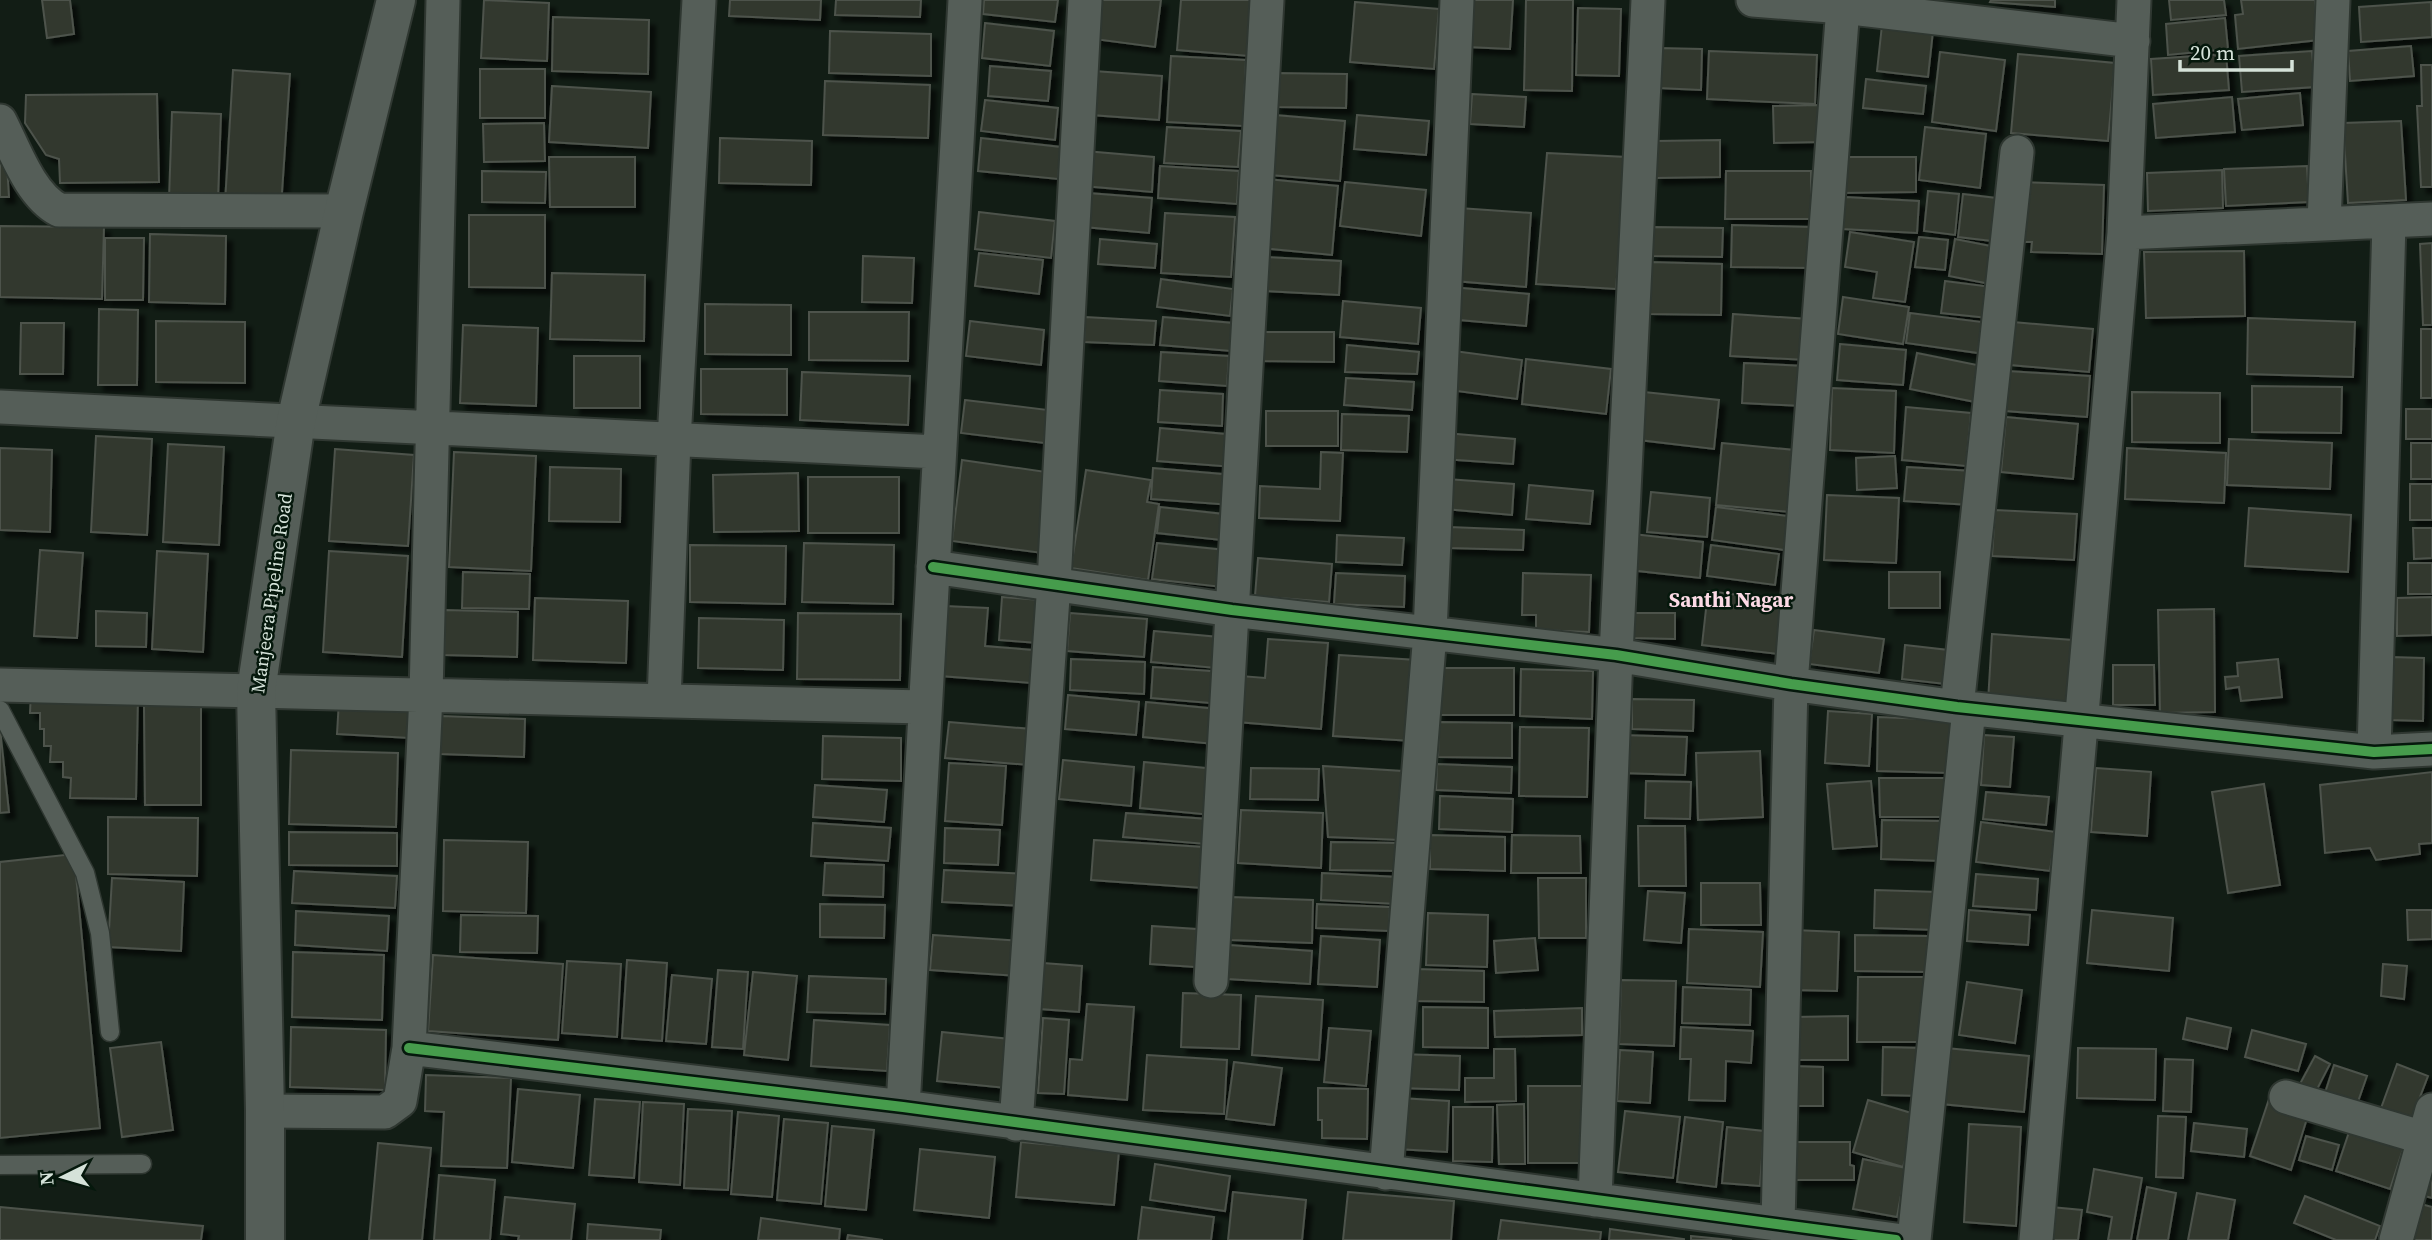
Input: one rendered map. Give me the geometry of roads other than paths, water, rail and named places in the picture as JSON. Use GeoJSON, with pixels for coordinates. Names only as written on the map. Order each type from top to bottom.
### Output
{"type":"FeatureCollection","features":[{"type":"Feature","properties":{"kind":"street","name":"Manjeera Pipeline Road"},"geometry":{"type":"LineString","coordinates":[[265,1240],[265,1111],[256,691],[296,421],[396,0]]}},
{"type":"Feature","properties":{"kind":"street"},"geometry":{"type":"LineString","coordinates":[[265,1111],[385,1112],[400,1101],[410,1048],[426,695],[443,0]]}},
{"type":"Feature","properties":{"kind":"street"},"geometry":{"type":"LineString","coordinates":[[664,701],[674,440],[699,0]]}},
{"type":"Feature","properties":{"kind":"street"},"geometry":{"type":"LineString","coordinates":[[902,1107],[965,0]]}},
{"type":"Feature","properties":{"kind":"street"},"geometry":{"type":"LineString","coordinates":[[1016,1124],[1054,583],[1085,0]]}},
{"type":"Feature","properties":{"kind":"street"},"geometry":{"type":"LineString","coordinates":[[1211,981],[1267,0]]}},
{"type":"Feature","properties":{"kind":"street"},"geometry":{"type":"LineString","coordinates":[[1386,1173],[1430,633],[1457,0]]}},
{"type":"Feature","properties":{"kind":"street"},"geometry":{"type":"LineString","coordinates":[[1595,1200],[1616,654],[1648,0]]}},
{"type":"Feature","properties":{"kind":"street"},"geometry":{"type":"LineString","coordinates":[[1753,0],[1843,7],[2133,41]]}},
{"type":"Feature","properties":{"kind":"street"},"geometry":{"type":"LineString","coordinates":[[2036,1240],[2124,233],[2134,0]]}},
{"type":"Feature","properties":{"kind":"street"},"geometry":{"type":"LineString","coordinates":[[2324,223],[2333,0]]}},
{"type":"Feature","properties":{"kind":"street"},"geometry":{"type":"LineString","coordinates":[[1778,1224],[1791,684],[1843,7]]}},
{"type":"Feature","properties":{"kind":"street"},"geometry":{"type":"LineString","coordinates":[[0,121],[37,191],[46,203],[59,210],[344,211]]}},
{"type":"Feature","properties":{"kind":"street"},"geometry":{"type":"LineString","coordinates":[[1914,1240],[2017,152]]}},
{"type":"Feature","properties":{"kind":"street"},"geometry":{"type":"LineString","coordinates":[[2124,233],[2432,219]]}},
{"type":"Feature","properties":{"kind":"street"},"geometry":{"type":"LineString","coordinates":[[2374,752],[2389,222]]}},
{"type":"Feature","properties":{"kind":"street"},"geometry":{"type":"LineString","coordinates":[[0,407],[938,452]]}},
{"type":"Feature","properties":{"kind":"street"},"geometry":{"type":"LineString","coordinates":[[933,567],[1232,610],[1616,654],[1791,684],[1963,708],[2374,752],[2432,748]]}},
{"type":"Feature","properties":{"kind":"street"},"geometry":{"type":"LineString","coordinates":[[0,685],[924,707]]}},
{"type":"Feature","properties":{"kind":"street"},"geometry":{"type":"LineString","coordinates":[[410,1048],[902,1107],[1896,1240]]}},
{"type":"Feature","properties":{"kind":"street"},"geometry":{"type":"LineString","coordinates":[[2286,1097],[2428,1124],[2396,1240]]}},
{"type":"Feature","properties":{"kind":"lane"},"geometry":{"type":"LineString","coordinates":[[0,710],[85,873],[100,933],[110,1032]]}},
{"type":"Feature","properties":{"kind":"lane"},"geometry":{"type":"LineString","coordinates":[[0,1165],[142,1164]]}},
{"type":"Feature","properties":{"kind":"district","name":"Santhi Nagar"},"geometry":{"type":"Point","coordinates":[1731,599]}}]}
